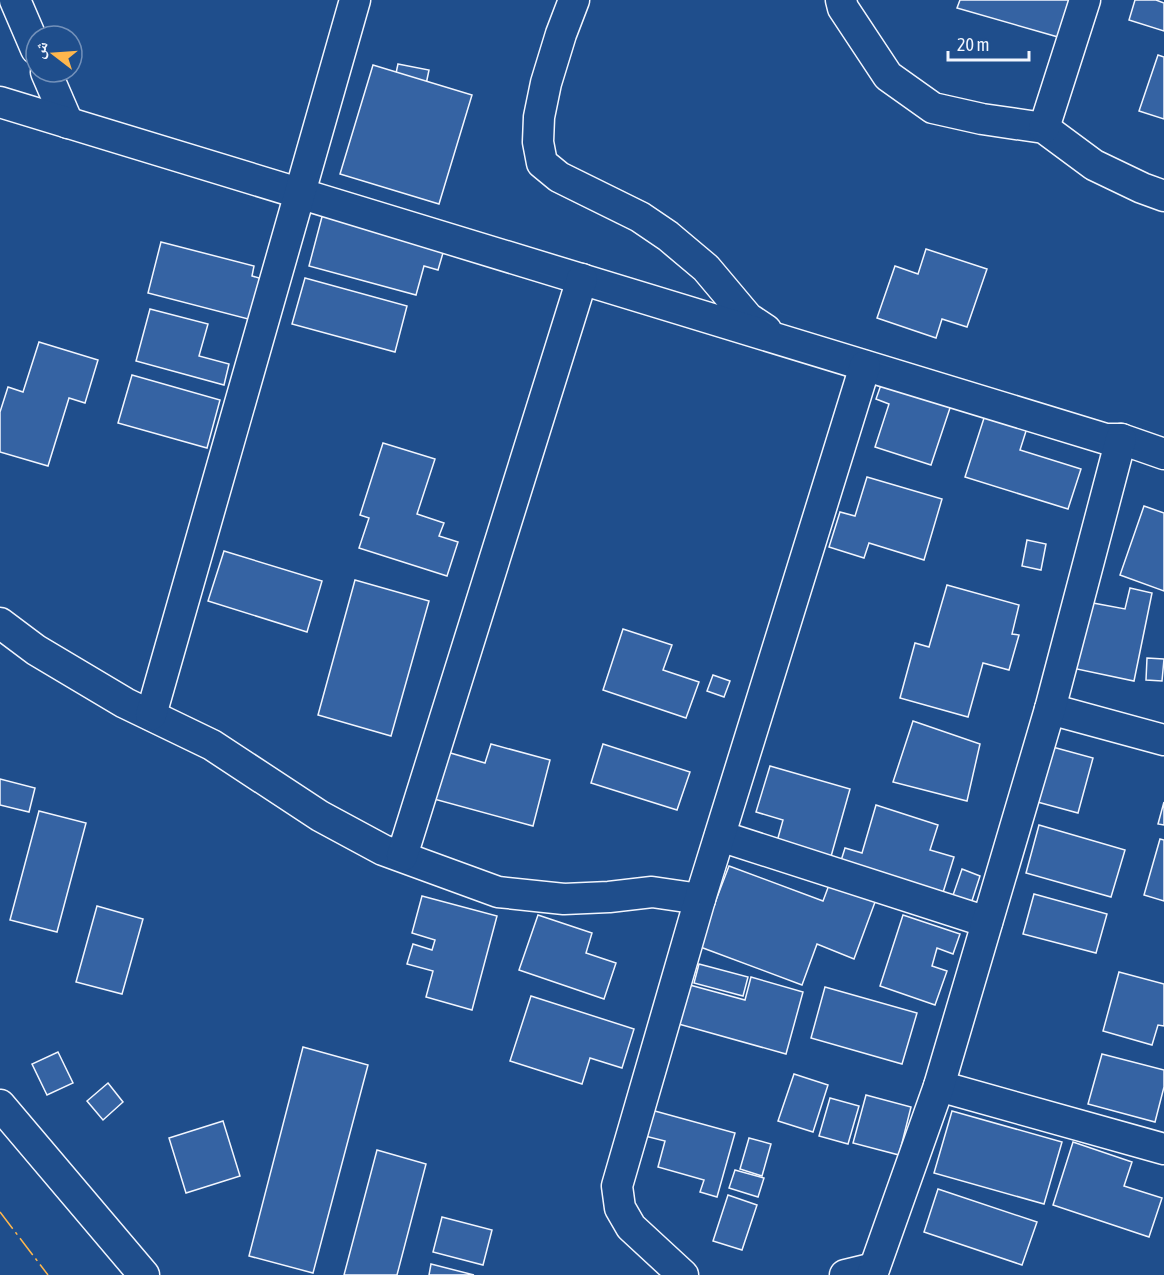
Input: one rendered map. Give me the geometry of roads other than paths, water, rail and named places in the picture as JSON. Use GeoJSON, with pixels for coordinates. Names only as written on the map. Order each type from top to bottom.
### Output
{"type":"FeatureCollection","features":[{"type":"Feature","properties":{"kind":"street"},"geometry":{"type":"LineString","coordinates":[[15,0],[25,24]]}},
{"type":"Feature","properties":{"kind":"street"},"geometry":{"type":"LineString","coordinates":[[151,716],[356,0]]}},
{"type":"Feature","properties":{"kind":"street"},"geometry":{"type":"LineString","coordinates":[[574,0],[546,83],[539,117],[538,142],[542,163],[559,177],[640,217],[668,236],[706,268],[748,318],[778,339]]}},
{"type":"Feature","properties":{"kind":"street"},"geometry":{"type":"LineString","coordinates":[[841,0],[843,8],[888,76],[933,108],[982,119],[1044,128],[1094,165],[1164,196]]}},
{"type":"Feature","properties":{"kind":"street"},"geometry":{"type":"LineString","coordinates":[[1044,128],[1085,0]]}},
{"type":"Feature","properties":{"kind":"street"},"geometry":{"type":"LineString","coordinates":[[51,84],[68,123]]}},
{"type":"Feature","properties":{"kind":"street"},"geometry":{"type":"LineString","coordinates":[[0,102],[1106,439],[1121,439],[1164,454]]}},
{"type":"Feature","properties":{"kind":"street"},"geometry":{"type":"LineString","coordinates":[[402,856],[582,279]]}},
{"type":"Feature","properties":{"kind":"street"},"geometry":{"type":"LineString","coordinates":[[683,1275],[631,1227],[620,1208],[617,1185],[700,899],[865,366]]}},
{"type":"Feature","properties":{"kind":"street"},"geometry":{"type":"LineString","coordinates":[[845,1275],[873,1272],[939,1086],[1050,709],[1121,439]]}},
{"type":"Feature","properties":{"kind":"street"},"geometry":{"type":"LineString","coordinates":[[0,623],[36,651],[125,703],[212,745],[320,816],[383,850],[498,892],[564,899],[651,892],[700,899]]}},
{"type":"Feature","properties":{"kind":"street"},"geometry":{"type":"LineString","coordinates":[[1050,709],[1164,740]]}},
{"type":"Feature","properties":{"kind":"street"},"geometry":{"type":"LineString","coordinates":[[720,836],[987,922]]}},
{"type":"Feature","properties":{"kind":"street"},"geometry":{"type":"LineString","coordinates":[[939,1086],[1164,1149]]}},
{"type":"Feature","properties":{"kind":"street"},"geometry":{"type":"LineString","coordinates":[[0,1105],[144,1275]]}}]}
